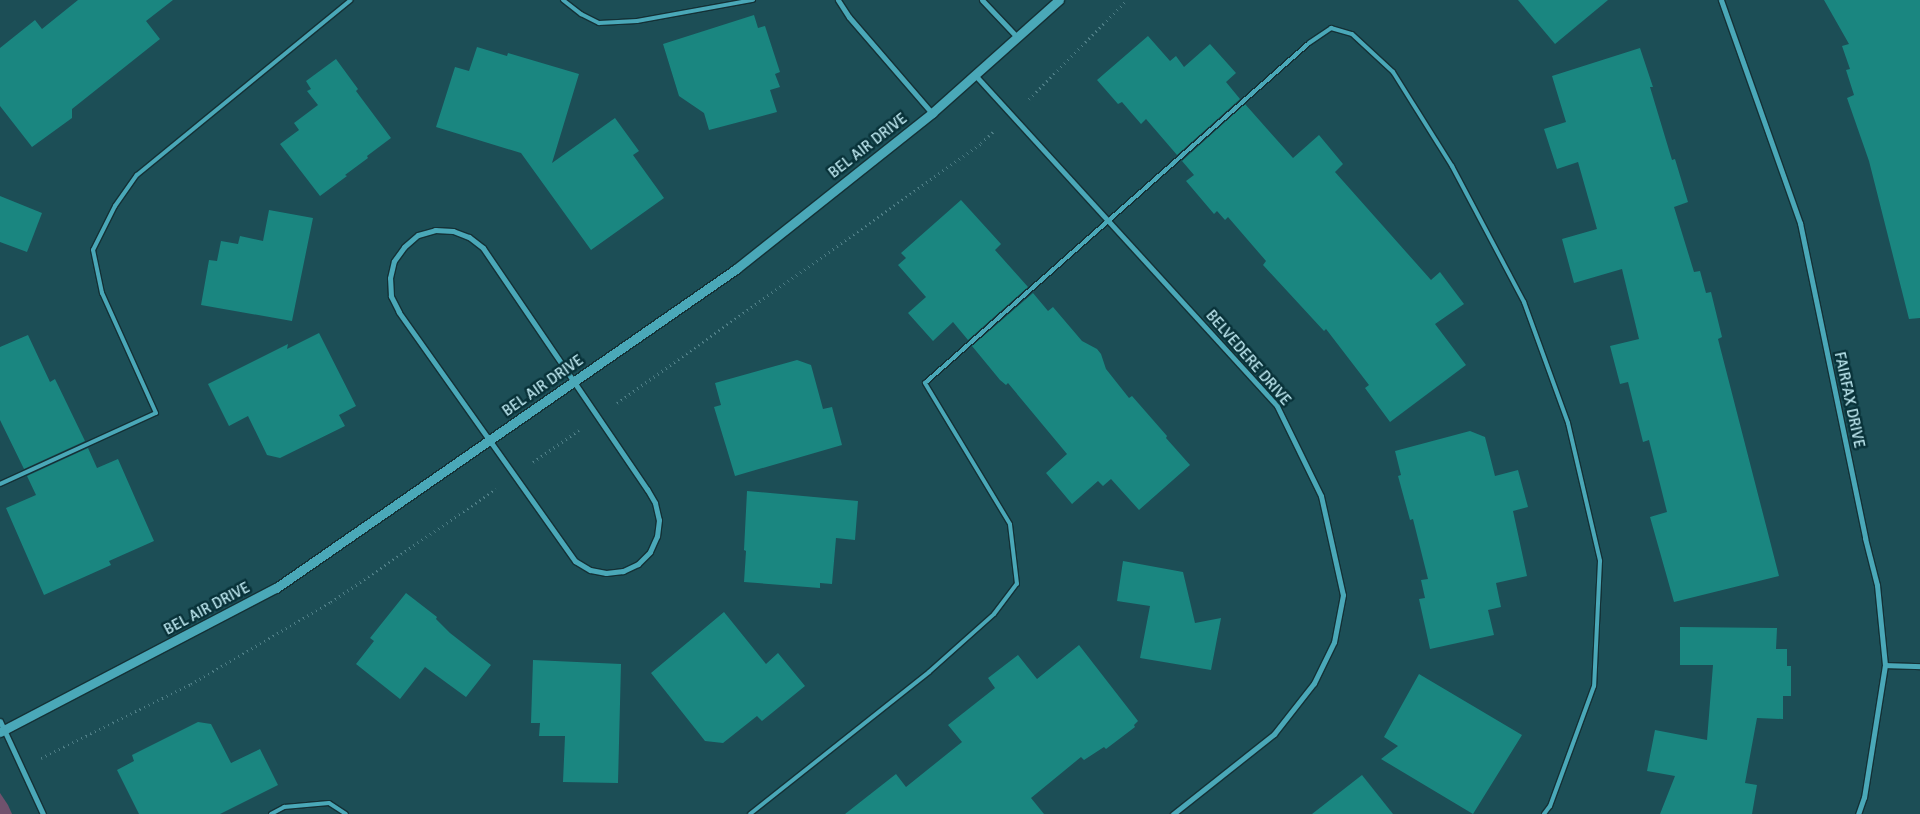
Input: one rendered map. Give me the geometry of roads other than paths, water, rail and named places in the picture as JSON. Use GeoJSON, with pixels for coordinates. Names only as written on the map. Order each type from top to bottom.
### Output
{"type":"FeatureCollection","features":[{"type":"Feature","properties":{"kind":"street"},"geometry":{"type":"LineString","coordinates":[[838,0],[849,17],[932,113]]}},
{"type":"Feature","properties":{"kind":"street"},"geometry":{"type":"LineString","coordinates":[[982,0],[1017,37]]}},
{"type":"Feature","properties":{"kind":"street","name":"BEL AIR DRIVE"},"geometry":{"type":"LineString","coordinates":[[1,728],[276,588],[736,269],[932,113],[1059,0]]}},
{"type":"Feature","properties":{"kind":"street","name":"FAIRFAX DRIVE"},"geometry":{"type":"LineString","coordinates":[[1721,0],[1800,223],[1865,538],[1877,585],[1885,666],[1864,797],[1858,814]]}},
{"type":"Feature","properties":{"kind":"street","name":"BELVEDERE DRIVE"},"geometry":{"type":"LineString","coordinates":[[975,75],[1278,406],[1321,496],[1343,595],[1334,642],[1314,683],[1274,734],[1173,814]]}},
{"type":"Feature","properties":{"kind":"street"},"geometry":{"type":"LineString","coordinates":[[435,230],[453,231],[469,237],[483,248],[574,382],[655,503],[659,520],[657,536],[650,552],[638,564],[623,571],[606,573],[590,570],[575,562],[399,312],[392,296],[390,278],[394,261],[404,247],[418,235],[435,230]]}},
{"type":"Feature","properties":{"kind":"street"},"geometry":{"type":"LineString","coordinates":[[1885,666],[1920,666]]}},
{"type":"Feature","properties":{"kind":"street"},"geometry":{"type":"LineString","coordinates":[[1,728],[43,814]]}},
{"type":"Feature","properties":{"kind":"lane"},"geometry":{"type":"LineString","coordinates":[[0,484],[156,413],[102,293],[93,250],[115,206],[137,175],[350,0]]}},
{"type":"Feature","properties":{"kind":"lane"},"geometry":{"type":"LineString","coordinates":[[564,0],[581,14],[599,23],[637,21],[753,0]]}},
{"type":"Feature","properties":{"kind":"lane"},"geometry":{"type":"LineString","coordinates":[[750,814],[929,672],[994,614],[1017,584],[1010,524],[925,383],[1309,43],[1331,28],[1352,34],[1393,72],[1452,166],[1524,302],[1568,423],[1600,561],[1594,686],[1550,806],[1544,814]]}},
{"type":"Feature","properties":{"kind":"lane"},"geometry":{"type":"LineString","coordinates":[[271,814],[284,807],[329,802],[346,814]]}}]}
